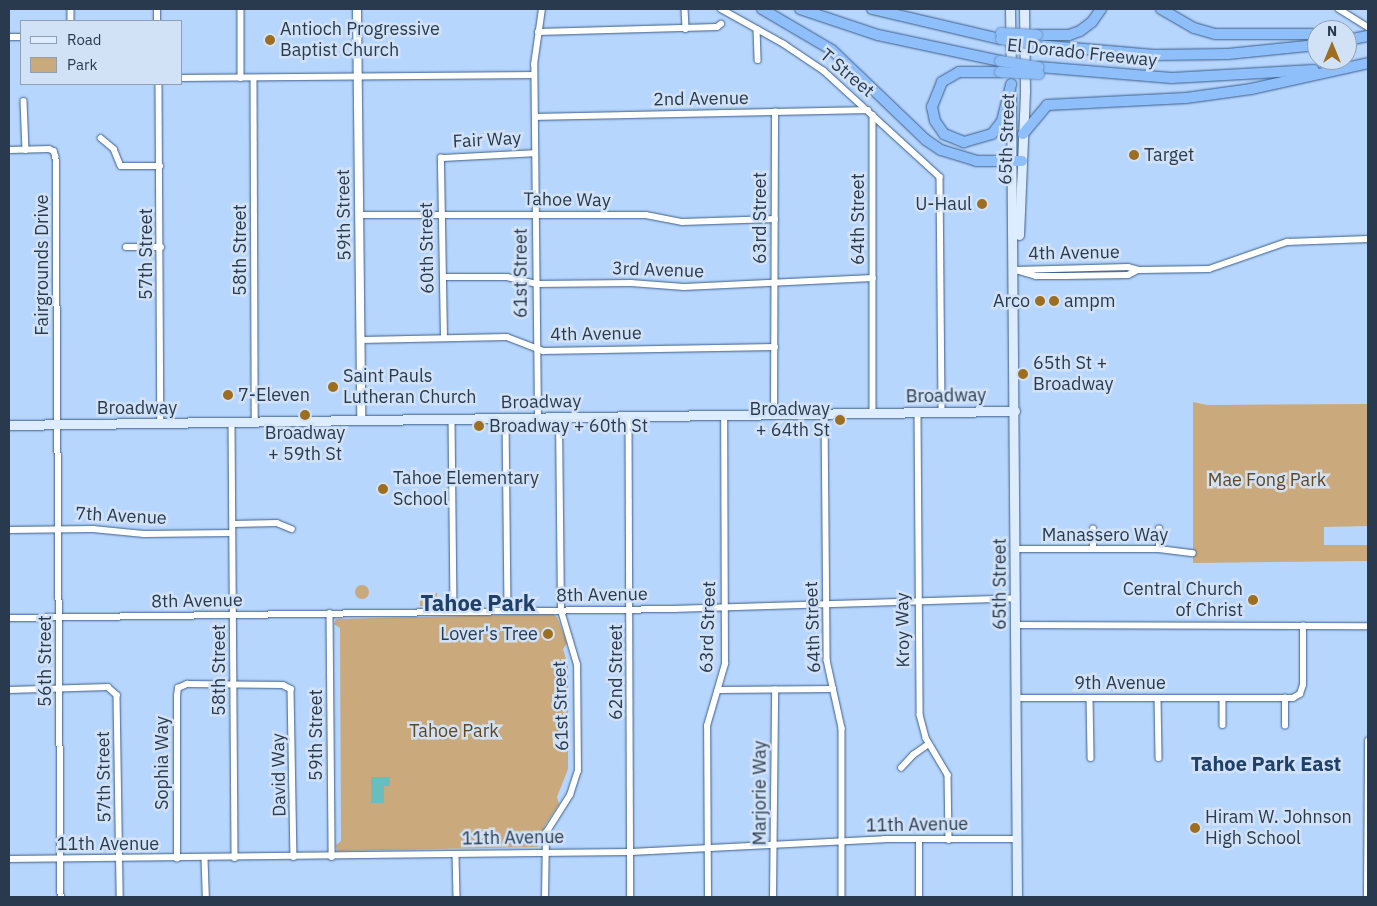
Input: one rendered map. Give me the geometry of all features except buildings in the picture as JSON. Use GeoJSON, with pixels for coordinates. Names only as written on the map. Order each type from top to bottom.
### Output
{"type":"FeatureCollection","features":[{"type":"Feature","properties":{"kind":"highway"},"geometry":{"type":"LineString","coordinates":[[762,9],[832,50],[926,140],[941,150],[976,161],[1022,161]]}},
{"type":"Feature","properties":{"kind":"highway","name":"El Dorado Freeway"},"geometry":{"type":"LineString","coordinates":[[800,9],[878,35],[1000,67],[1087,73],[1223,77],[1308,70]]}},
{"type":"Feature","properties":{"kind":"highway","name":"El Dorado Freeway"},"geometry":{"type":"LineString","coordinates":[[872,9],[950,29],[1155,55],[1228,54],[1307,46]]}},
{"type":"Feature","properties":{"kind":"highway"},"geometry":{"type":"LineString","coordinates":[[1037,40],[1069,35],[1080,31],[1092,22],[1101,9]]}},
{"type":"Feature","properties":{"kind":"highway"},"geometry":{"type":"LineString","coordinates":[[1161,9],[1194,28],[1215,34],[1307,34]]}},
{"type":"Feature","properties":{"kind":"highway"},"geometry":{"type":"LineString","coordinates":[[1000,67],[958,72],[942,82],[932,107],[935,121],[944,134],[964,142],[992,134],[1002,121],[1011,84]]}},
{"type":"Feature","properties":{"kind":"highway"},"geometry":{"type":"LineString","coordinates":[[1023,134],[1047,105],[1186,98],[1251,89],[1331,70]]}},
{"type":"Feature","properties":{"kind":"main road","name":"65th Street"},"geometry":{"type":"LineString","coordinates":[[1010,9],[1015,270],[1017,897]]}},
{"type":"Feature","properties":{"kind":"main road","name":"65th Street"},"geometry":{"type":"LineString","coordinates":[[1015,270],[1023,134],[1024,9]]}},
{"type":"Feature","properties":{"kind":"main road","name":"Broadway"},"geometry":{"type":"LineString","coordinates":[[9,425],[1015,411]]}},
{"type":"Feature","properties":{"kind":"street"},"geometry":{"type":"LineString","coordinates":[[241,9],[241,78]]}},
{"type":"Feature","properties":{"kind":"street","name":"59th Street"},"geometry":{"type":"LineString","coordinates":[[357,9],[361,420]]}},
{"type":"Feature","properties":{"kind":"street","name":"61st Street"},"geometry":{"type":"LineString","coordinates":[[538,418],[534,76],[542,9]]}},
{"type":"Feature","properties":{"kind":"street"},"geometry":{"type":"LineString","coordinates":[[685,9],[686,29]]}},
{"type":"Feature","properties":{"kind":"street","name":"T Street"},"geometry":{"type":"LineString","coordinates":[[721,9],[813,63],[871,112],[940,177],[942,412]]}},
{"type":"Feature","properties":{"kind":"street"},"geometry":{"type":"LineString","coordinates":[[1339,9],[1368,27]]}},
{"type":"Feature","properties":{"kind":"street"},"geometry":{"type":"LineString","coordinates":[[538,32],[717,28],[721,24]]}},
{"type":"Feature","properties":{"kind":"street"},"geometry":{"type":"LineString","coordinates":[[757,29],[758,60]]}},
{"type":"Feature","properties":{"kind":"street"},"geometry":{"type":"LineString","coordinates":[[182,78],[534,76]]}},
{"type":"Feature","properties":{"kind":"street","name":"58th Street"},"geometry":{"type":"LineString","coordinates":[[254,78],[256,422]]}},
{"type":"Feature","properties":{"kind":"street","name":"57th Street"},"geometry":{"type":"LineString","coordinates":[[159,85],[161,424]]}},
{"type":"Feature","properties":{"kind":"street"},"geometry":{"type":"LineString","coordinates":[[24,101],[26,150]]}},
{"type":"Feature","properties":{"kind":"street","name":"63rd Street"},"geometry":{"type":"LineString","coordinates":[[774,415],[775,112]]}},
{"type":"Feature","properties":{"kind":"street","name":"2nd Avenue"},"geometry":{"type":"LineString","coordinates":[[535,117],[871,112]]}},
{"type":"Feature","properties":{"kind":"street","name":"64th Street"},"geometry":{"type":"LineString","coordinates":[[871,112],[873,413]]}},
{"type":"Feature","properties":{"kind":"street"},"geometry":{"type":"LineString","coordinates":[[100,138],[114,149],[121,166],[160,166]]}},
{"type":"Feature","properties":{"kind":"street","name":"Fairgrounds Drive"},"geometry":{"type":"LineString","coordinates":[[9,150],[52,150],[56,157],[58,424]]}},
{"type":"Feature","properties":{"kind":"street","name":"Fair Way"},"geometry":{"type":"LineString","coordinates":[[441,158],[535,153]]}},
{"type":"Feature","properties":{"kind":"street","name":"60th Street"},"geometry":{"type":"LineString","coordinates":[[441,158],[444,338]]}},
{"type":"Feature","properties":{"kind":"street","name":"Tahoe Way"},"geometry":{"type":"LineString","coordinates":[[359,215],[536,217],[646,215],[682,222],[775,219]]}},
{"type":"Feature","properties":{"kind":"street","name":"4th Avenue"},"geometry":{"type":"LineString","coordinates":[[1015,270],[1036,276],[1128,275],[1139,270],[1209,269],[1287,242],[1368,239]]}},
{"type":"Feature","properties":{"kind":"street"},"geometry":{"type":"LineString","coordinates":[[126,247],[161,247]]}},
{"type":"Feature","properties":{"kind":"street","name":"3rd Avenue"},"geometry":{"type":"LineString","coordinates":[[443,277],[507,277],[536,284],[631,283],[684,287],[873,278]]}},
{"type":"Feature","properties":{"kind":"street","name":"4th Avenue"},"geometry":{"type":"LineString","coordinates":[[361,340],[507,337],[543,350],[774,347]]}},
{"type":"Feature","properties":{"kind":"street","name":"Kroy Way"},"geometry":{"type":"LineString","coordinates":[[918,412],[917,600],[920,715],[929,744],[948,775],[949,840]]}},
{"type":"Feature","properties":{"kind":"street","name":"64th Street"},"geometry":{"type":"LineString","coordinates":[[825,414],[826,660],[842,728],[842,897]]}},
{"type":"Feature","properties":{"kind":"street","name":"63rd Street"},"geometry":{"type":"LineString","coordinates":[[708,897],[707,726],[725,664],[724,415]]}},
{"type":"Feature","properties":{"kind":"street","name":"62nd Street"},"geometry":{"type":"LineString","coordinates":[[629,417],[631,897]]}},
{"type":"Feature","properties":{"kind":"street"},"geometry":{"type":"LineString","coordinates":[[506,418],[508,611]]}},
{"type":"Feature","properties":{"kind":"street","name":"61st Street"},"geometry":{"type":"LineString","coordinates":[[544,897],[543,853],[549,826],[570,795],[578,771],[577,665],[561,611],[559,418]]}},
{"type":"Feature","properties":{"kind":"street"},"geometry":{"type":"LineString","coordinates":[[452,419],[454,612]]}},
{"type":"Feature","properties":{"kind":"street","name":"58th Street"},"geometry":{"type":"LineString","coordinates":[[232,422],[234,858]]}},
{"type":"Feature","properties":{"kind":"street","name":"56th Street"},"geometry":{"type":"LineString","coordinates":[[58,424],[61,897]]}},
{"type":"Feature","properties":{"kind":"street"},"geometry":{"type":"LineString","coordinates":[[233,524],[277,523],[292,529]]}},
{"type":"Feature","properties":{"kind":"street","name":"7th Avenue"},"geometry":{"type":"LineString","coordinates":[[9,530],[93,529],[144,534],[232,533]]}},
{"type":"Feature","properties":{"kind":"street"},"geometry":{"type":"LineString","coordinates":[[1092,549],[1093,529]]}},
{"type":"Feature","properties":{"kind":"street"},"geometry":{"type":"LineString","coordinates":[[1159,549],[1160,529]]}},
{"type":"Feature","properties":{"kind":"street","name":"Manassero Way"},"geometry":{"type":"LineString","coordinates":[[1016,549],[1159,549],[1193,554]]}},
{"type":"Feature","properties":{"kind":"street","name":"8th Avenue"},"geometry":{"type":"LineString","coordinates":[[9,618],[630,610],[826,602],[1016,598]]}},
{"type":"Feature","properties":{"kind":"street","name":"59th Street"},"geometry":{"type":"LineString","coordinates":[[330,613],[332,856]]}},
{"type":"Feature","properties":{"kind":"street"},"geometry":{"type":"LineString","coordinates":[[1016,625],[1368,626]]}},
{"type":"Feature","properties":{"kind":"street"},"geometry":{"type":"LineString","coordinates":[[1285,726],[1285,698],[1296,696],[1302,690],[1303,626]]}},
{"type":"Feature","properties":{"kind":"street","name":"Sophia Way"},"geometry":{"type":"LineString","coordinates":[[177,859],[176,696],[178,688],[187,684],[234,684]]}},
{"type":"Feature","properties":{"kind":"street","name":"David Way"},"geometry":{"type":"LineString","coordinates":[[234,684],[284,685],[292,692],[294,858]]}},
{"type":"Feature","properties":{"kind":"street"},"geometry":{"type":"LineString","coordinates":[[9,690],[60,688]]}},
{"type":"Feature","properties":{"kind":"street","name":"57th Street"},"geometry":{"type":"LineString","coordinates":[[60,688],[112,689],[118,698],[120,897]]}},
{"type":"Feature","properties":{"kind":"street"},"geometry":{"type":"LineString","coordinates":[[718,690],[833,689]]}},
{"type":"Feature","properties":{"kind":"street","name":"Marjorie Way"},"geometry":{"type":"LineString","coordinates":[[773,897],[776,846],[775,690]]}},
{"type":"Feature","properties":{"kind":"street","name":"9th Avenue"},"geometry":{"type":"LineString","coordinates":[[1016,698],[1285,698]]}},
{"type":"Feature","properties":{"kind":"street"},"geometry":{"type":"LineString","coordinates":[[1090,698],[1091,758]]}},
{"type":"Feature","properties":{"kind":"street"},"geometry":{"type":"LineString","coordinates":[[1158,698],[1159,758]]}},
{"type":"Feature","properties":{"kind":"street"},"geometry":{"type":"LineString","coordinates":[[1223,698],[1223,725]]}},
{"type":"Feature","properties":{"kind":"street"},"geometry":{"type":"LineString","coordinates":[[1367,897],[1368,741]]}},
{"type":"Feature","properties":{"kind":"street"},"geometry":{"type":"LineString","coordinates":[[901,768],[913,755],[929,744]]}},
{"type":"Feature","properties":{"kind":"street","name":"11th Avenue"},"geometry":{"type":"LineString","coordinates":[[9,860],[294,858],[632,852],[842,842],[1017,839]]}},
{"type":"Feature","properties":{"kind":"street"},"geometry":{"type":"LineString","coordinates":[[919,840],[919,897]]}},
{"type":"Feature","properties":{"kind":"street"},"geometry":{"type":"LineString","coordinates":[[456,854],[457,897]]}},
{"type":"Feature","properties":{"kind":"street"},"geometry":{"type":"LineString","coordinates":[[205,859],[206,897]]}},
{"type":"Feature","properties":{"kind":"green space","name":"Mae Fong Park"},"geometry":{"type":"Polygon","coordinates":[[[1193,402],[1207,405],[1368,404],[1368,526],[1324,527],[1324,545],[1367,545],[1367,561],[1193,563],[1193,402]]]}},
{"type":"Feature","properties":{"kind":"green space"},"geometry":{"type":"Polygon","coordinates":[[[359,585],[365,585],[369,592],[365,599],[359,599],[355,595],[355,589],[359,585]]]}},
{"type":"Feature","properties":{"kind":"green space"},"geometry":{"type":"Polygon","coordinates":[[[437,593],[437,606],[420,606],[420,595],[437,593]]]}},
{"type":"Feature","properties":{"kind":"green space","name":"Tahoe Park"},"geometry":{"type":"Polygon","coordinates":[[[553,614],[557,617],[567,643],[563,649],[568,667],[568,769],[557,797],[559,804],[545,825],[538,847],[337,851],[336,845],[341,841],[340,628],[334,624],[336,619],[553,614]]]}},
{"type":"Feature","properties":{"kind":"shaded area"},"geometry":{"type":"Polygon","coordinates":[[[371,777],[390,777],[390,786],[384,786],[384,803],[371,803],[371,777]]]}},
{"type":"Feature","properties":{"kind":"place","name":"Antioch Progressive Baptist Church"},"geometry":{"type":"Point","coordinates":[270,40]}},
{"type":"Feature","properties":{"kind":"place","name":"Target"},"geometry":{"type":"Point","coordinates":[1134,155]}},
{"type":"Feature","properties":{"kind":"place","name":"U-Haul"},"geometry":{"type":"Point","coordinates":[982,204]}},
{"type":"Feature","properties":{"kind":"place","name":"Arco"},"geometry":{"type":"Point","coordinates":[1040,301]}},
{"type":"Feature","properties":{"kind":"place","name":"ampm"},"geometry":{"type":"Point","coordinates":[1054,301]}},
{"type":"Feature","properties":{"kind":"place","name":"65th St + Broadway"},"geometry":{"type":"Point","coordinates":[1023,374]}},
{"type":"Feature","properties":{"kind":"place","name":"Saint Pauls Lutheran Church"},"geometry":{"type":"Point","coordinates":[333,387]}},
{"type":"Feature","properties":{"kind":"place","name":"7-Eleven"},"geometry":{"type":"Point","coordinates":[228,395]}},
{"type":"Feature","properties":{"kind":"place","name":"Broadway + 59th St"},"geometry":{"type":"Point","coordinates":[305,415]}},
{"type":"Feature","properties":{"kind":"place","name":"Broadway + 64th St"},"geometry":{"type":"Point","coordinates":[840,420]}},
{"type":"Feature","properties":{"kind":"place","name":"Broadway + 60th St"},"geometry":{"type":"Point","coordinates":[479,426]}},
{"type":"Feature","properties":{"kind":"place","name":"Tahoe Elementary School"},"geometry":{"type":"Point","coordinates":[383,489]}},
{"type":"Feature","properties":{"kind":"place","name":"Central Church of Christ"},"geometry":{"type":"Point","coordinates":[1253,600]}},
{"type":"Feature","properties":{"kind":"place","name":"Lover's Tree"},"geometry":{"type":"Point","coordinates":[548,634]}},
{"type":"Feature","properties":{"kind":"place","name":"Hiram W. Johnson High School"},"geometry":{"type":"Point","coordinates":[1195,828]}},
{"type":"Feature","properties":{"kind":"district","name":"Tahoe Park"},"geometry":{"type":"Point","coordinates":[478,603]}},
{"type":"Feature","properties":{"kind":"district","name":"Tahoe Park East"},"geometry":{"type":"Point","coordinates":[1266,763]}}]}
